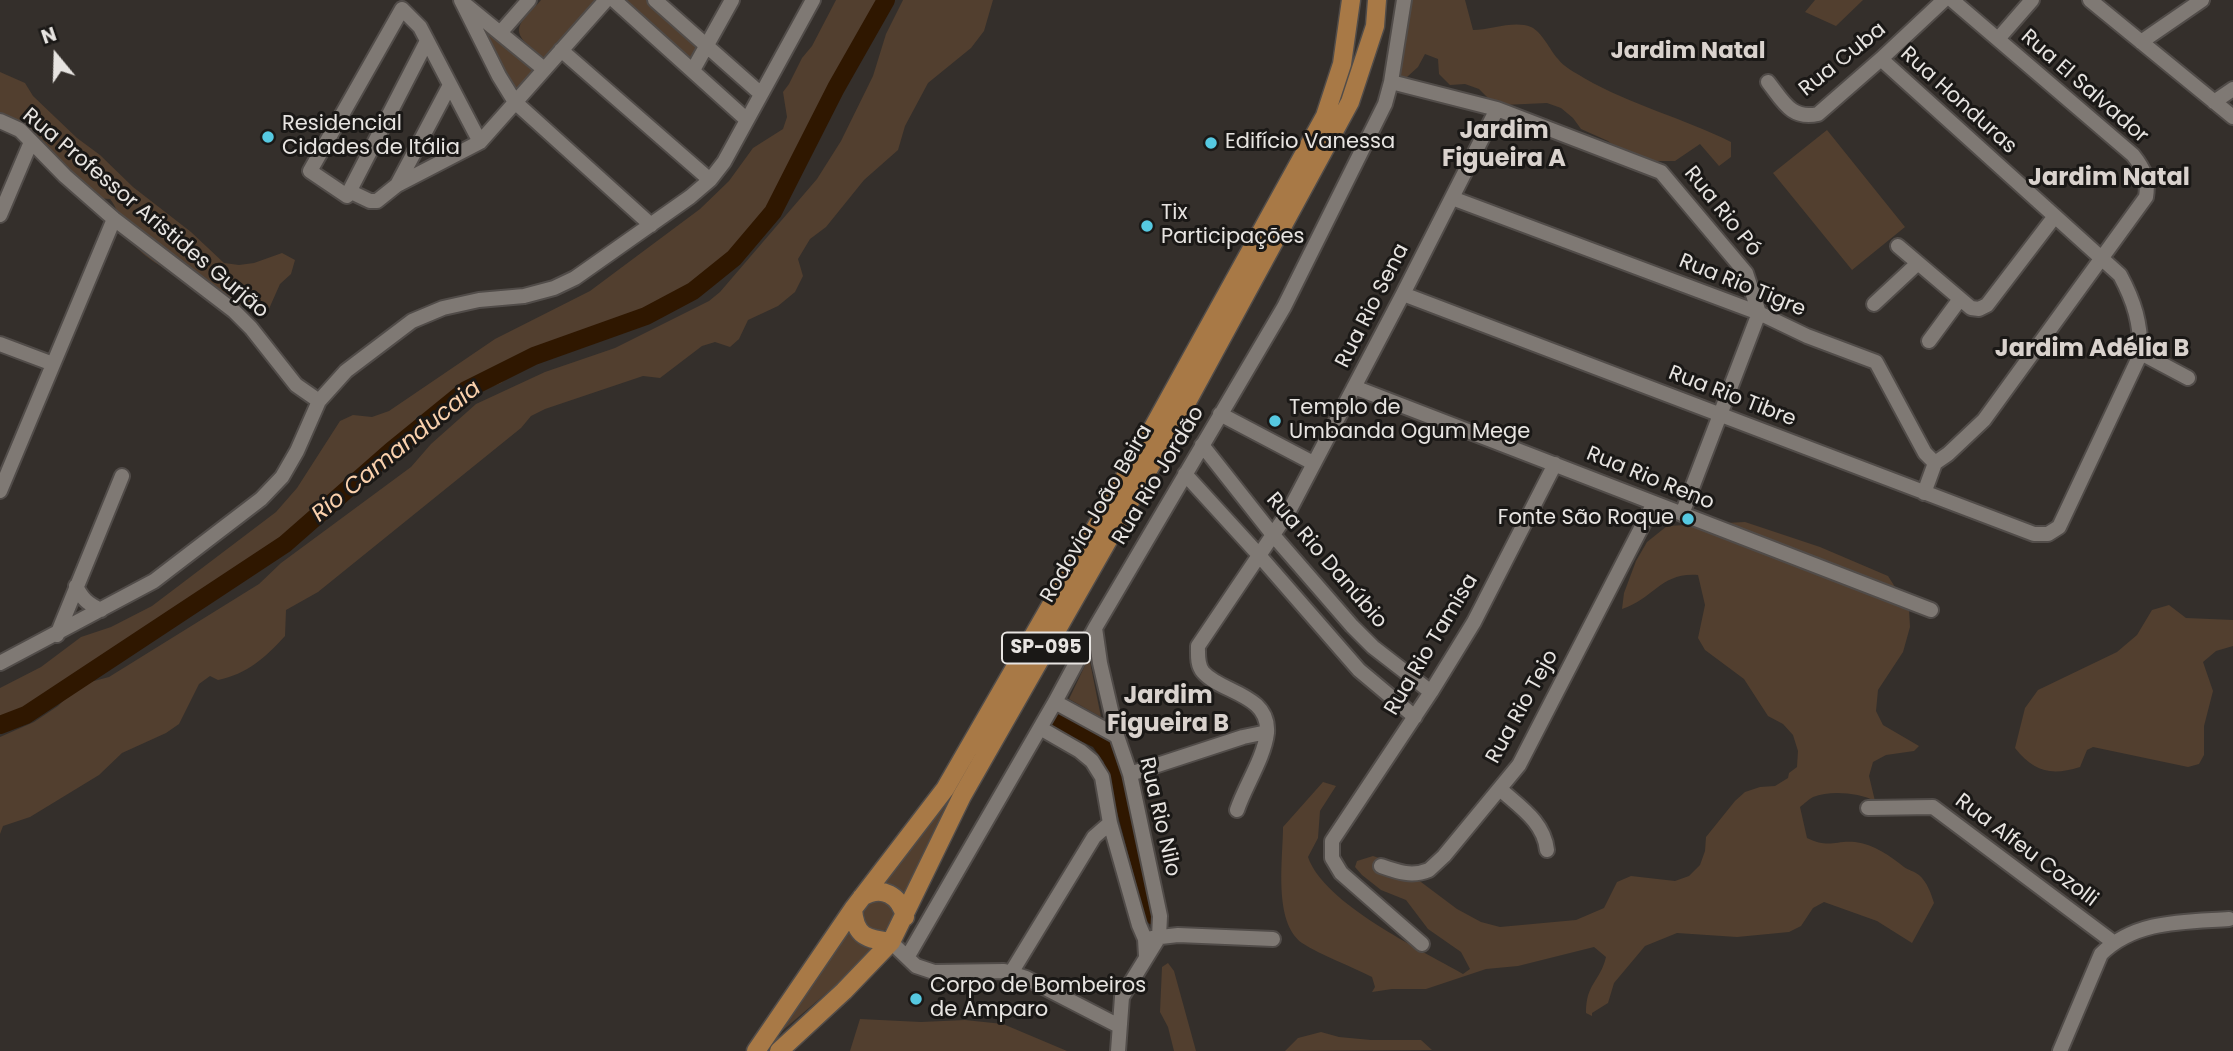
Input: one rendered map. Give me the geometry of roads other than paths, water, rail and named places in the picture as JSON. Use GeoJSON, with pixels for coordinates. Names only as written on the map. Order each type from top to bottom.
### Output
{"type":"FeatureCollection","features":[{"type":"Feature","properties":{"kind":"main road","name":"Rodovia João Beira"},"geometry":{"type":"LineString","coordinates":[[756,1051],[858,903],[945,789],[1145,442],[1334,95],[1342,64],[1351,0]]}},
{"type":"Feature","properties":{"kind":"main road","name":"Rodovia João Beira"},"geometry":{"type":"LineString","coordinates":[[779,1051],[844,991],[891,942],[962,796],[1188,400],[1350,102],[1375,26],[1377,0]]}},
{"type":"Feature","properties":{"kind":"main road"},"geometry":{"type":"LineString","coordinates":[[1375,26],[1382,0]]}},
{"type":"Feature","properties":{"kind":"main road"},"geometry":{"type":"LineString","coordinates":[[891,942],[872,940],[857,928],[858,903],[878,891],[889,893],[898,900],[905,917]]}},
{"type":"Feature","properties":{"kind":"street"},"geometry":{"type":"LineString","coordinates":[[461,0],[544,69]]}},
{"type":"Feature","properties":{"kind":"street"},"geometry":{"type":"LineString","coordinates":[[461,0],[515,102],[651,225]]}},
{"type":"Feature","properties":{"kind":"street"},"geometry":{"type":"LineString","coordinates":[[500,33],[529,0]]}},
{"type":"Feature","properties":{"kind":"street"},"geometry":{"type":"LineString","coordinates":[[349,191],[370,201],[377,201],[397,185],[480,142],[606,0]]}},
{"type":"Feature","properties":{"kind":"street"},"geometry":{"type":"LineString","coordinates":[[614,0],[747,120]]}},
{"type":"Feature","properties":{"kind":"street"},"geometry":{"type":"LineString","coordinates":[[655,0],[761,94]]}},
{"type":"Feature","properties":{"kind":"street"},"geometry":{"type":"LineString","coordinates":[[693,70],[732,0]]}},
{"type":"Feature","properties":{"kind":"street"},"geometry":{"type":"LineString","coordinates":[[0,663],[154,581],[261,499],[287,468],[319,401],[346,371],[412,321],[443,308],[479,300],[524,296],[554,288],[575,278],[710,180],[724,162],[813,0]]}},
{"type":"Feature","properties":{"kind":"street","name":"Rua Rio Jordão"},"geometry":{"type":"LineString","coordinates":[[908,956],[1055,702],[1094,628],[1284,307],[1385,103],[1404,0]]}},
{"type":"Feature","properties":{"kind":"street","name":"Rua Cuba"},"geometry":{"type":"LineString","coordinates":[[1768,82],[1792,111],[1805,116],[1818,114],[1944,0]]}},
{"type":"Feature","properties":{"kind":"street","name":"Rua El Salvador"},"geometry":{"type":"LineString","coordinates":[[1952,0],[2133,155],[2143,167],[2148,183],[2146,197],[2101,258]]}},
{"type":"Feature","properties":{"kind":"street"},"geometry":{"type":"LineString","coordinates":[[1998,39],[2032,0]]}},
{"type":"Feature","properties":{"kind":"street"},"geometry":{"type":"LineString","coordinates":[[2090,0],[2233,117]]}},
{"type":"Feature","properties":{"kind":"street"},"geometry":{"type":"LineString","coordinates":[[2141,42],[2202,0]]}},
{"type":"Feature","properties":{"kind":"street"},"geometry":{"type":"LineString","coordinates":[[427,41],[347,197],[310,171],[402,9],[421,27],[480,142]]}},
{"type":"Feature","properties":{"kind":"street"},"geometry":{"type":"LineString","coordinates":[[561,50],[710,180]]}},
{"type":"Feature","properties":{"kind":"street","name":"Rua Honduras"},"geometry":{"type":"LineString","coordinates":[[1881,59],[2120,275],[2132,296],[2140,326],[2141,354]]}},
{"type":"Feature","properties":{"kind":"street","name":"Rua Rio Pó"},"geometry":{"type":"LineString","coordinates":[[1391,82],[1497,109],[1661,172],[1746,273],[1759,313]]}},
{"type":"Feature","properties":{"kind":"street"},"geometry":{"type":"LineString","coordinates":[[397,185],[450,85]]}},
{"type":"Feature","properties":{"kind":"street"},"geometry":{"type":"LineString","coordinates":[[2214,102],[2233,89]]}},
{"type":"Feature","properties":{"kind":"street","name":"Rua Rio Sena"},"geometry":{"type":"LineString","coordinates":[[1267,732],[1263,715],[1255,705],[1243,694],[1213,680],[1202,671],[1197,660],[1198,646],[1289,511],[1497,109]]}},
{"type":"Feature","properties":{"kind":"street","name":"Rua Professor Aristides Gurjão"},"geometry":{"type":"LineString","coordinates":[[0,121],[20,130],[65,176],[114,219],[234,311],[251,328],[296,385],[319,401]]}},
{"type":"Feature","properties":{"kind":"street"},"geometry":{"type":"LineString","coordinates":[[0,215],[31,142]]}},
{"type":"Feature","properties":{"kind":"street","name":"Rua Rio Tigre"},"geometry":{"type":"LineString","coordinates":[[1452,198],[1759,313],[1808,336],[1876,362],[1925,453],[1935,463]]}},
{"type":"Feature","properties":{"kind":"street"},"geometry":{"type":"LineString","coordinates":[[1898,246],[1960,299],[1979,309],[1987,305],[2055,216]]}},
{"type":"Feature","properties":{"kind":"street"},"geometry":{"type":"LineString","coordinates":[[0,491],[114,219]]}},
{"type":"Feature","properties":{"kind":"street"},"geometry":{"type":"LineString","coordinates":[[1924,493],[1935,463],[1984,420],[2101,258]]}},
{"type":"Feature","properties":{"kind":"street"},"geometry":{"type":"LineString","coordinates":[[1874,304],[1918,263]]}},
{"type":"Feature","properties":{"kind":"street","name":"Rua Rio Tibre"},"geometry":{"type":"LineString","coordinates":[[1403,294],[2034,534],[2048,534],[2059,527],[2141,354]]}},
{"type":"Feature","properties":{"kind":"street"},"geometry":{"type":"LineString","coordinates":[[1929,341],[1960,299]]}},
{"type":"Feature","properties":{"kind":"street"},"geometry":{"type":"LineString","coordinates":[[1682,514],[1759,313]]}},
{"type":"Feature","properties":{"kind":"street"},"geometry":{"type":"LineString","coordinates":[[0,344],[53,364]]}},
{"type":"Feature","properties":{"kind":"street"},"geometry":{"type":"LineString","coordinates":[[2141,354],[2188,378]]}},
{"type":"Feature","properties":{"kind":"street","name":"Rua Rio Reno"},"geometry":{"type":"LineString","coordinates":[[1354,387],[1931,610]]}},
{"type":"Feature","properties":{"kind":"street"},"geometry":{"type":"LineString","coordinates":[[1220,414],[1313,463]]}},
{"type":"Feature","properties":{"kind":"street","name":"Rua Rio Danúbio"},"geometry":{"type":"LineString","coordinates":[[1202,445],[1273,535],[1366,640],[1431,692]]}},
{"type":"Feature","properties":{"kind":"street","name":"Rua Rio Tamisa"},"geometry":{"type":"LineString","coordinates":[[1422,944],[1340,873],[1332,858],[1332,841],[1415,717],[1474,622],[1555,464]]}},
{"type":"Feature","properties":{"kind":"street"},"geometry":{"type":"LineString","coordinates":[[1185,474],[1359,670],[1415,717]]}},
{"type":"Feature","properties":{"kind":"street"},"geometry":{"type":"LineString","coordinates":[[57,635],[122,476]]}},
{"type":"Feature","properties":{"kind":"street","name":"Rua Rio Tejo"},"geometry":{"type":"LineString","coordinates":[[1381,866],[1403,873],[1418,874],[1429,870],[1519,765],[1654,503]]}},
{"type":"Feature","properties":{"kind":"street"},"geometry":{"type":"LineString","coordinates":[[76,586],[89,605],[102,610]]}},
{"type":"Feature","properties":{"kind":"street"},"geometry":{"type":"LineString","coordinates":[[1094,628],[1117,736]]}},
{"type":"Feature","properties":{"kind":"street","name":"Rua Rio Nilo"},"geometry":{"type":"LineString","coordinates":[[1055,702],[1117,736],[1130,774],[1160,916],[1152,938]]}},
{"type":"Feature","properties":{"kind":"street"},"geometry":{"type":"LineString","coordinates":[[1040,728],[1080,751],[1092,761],[1102,777],[1110,823],[1139,925],[1152,938]]}},
{"type":"Feature","properties":{"kind":"street"},"geometry":{"type":"LineString","coordinates":[[1130,774],[1243,737],[1267,732],[1261,754],[1237,810]]}},
{"type":"Feature","properties":{"kind":"street"},"geometry":{"type":"LineString","coordinates":[[1500,789],[1541,827],[1546,837],[1547,850]]}},
{"type":"Feature","properties":{"kind":"street","name":"Rua Alfeu Cozolli"},"geometry":{"type":"LineString","coordinates":[[1868,808],[1933,807],[2113,942]]}},
{"type":"Feature","properties":{"kind":"street"},"geometry":{"type":"LineString","coordinates":[[1011,973],[1094,837],[1110,823]]}},
{"type":"Feature","properties":{"kind":"street"},"geometry":{"type":"LineString","coordinates":[[2060,1051],[2101,954],[2113,942],[2138,930],[2167,923],[2229,919]]}},
{"type":"Feature","properties":{"kind":"street"},"geometry":{"type":"LineString","coordinates":[[1152,938],[1178,935],[1273,939]]}},
{"type":"Feature","properties":{"kind":"street"},"geometry":{"type":"LineString","coordinates":[[1118,1051],[1122,997],[1146,956],[1152,938]]}},
{"type":"Feature","properties":{"kind":"street"},"geometry":{"type":"LineString","coordinates":[[891,942],[916,966],[934,972],[1011,973],[1026,978],[1119,1026]]}},
{"type":"Feature","properties":{"kind":"waterway","name":"Rio Camanducaia"},"geometry":{"type":"LineString","coordinates":[[0,725],[26,715],[285,544],[391,451],[466,390],[534,356],[646,316],[693,291],[734,258],[773,212],[836,88],[886,0]]}},
{"type":"Feature","properties":{"kind":"waterway"},"geometry":{"type":"LineString","coordinates":[[1060,721],[1099,740],[1112,758],[1154,916]]}},
{"type":"Feature","properties":{"kind":"place","name":"Residencial Cidades de Itália"},"geometry":{"type":"Point","coordinates":[268,137]}},
{"type":"Feature","properties":{"kind":"place","name":"Edifício Vanessa"},"geometry":{"type":"Point","coordinates":[1211,143]}},
{"type":"Feature","properties":{"kind":"place","name":"Tix Participações"},"geometry":{"type":"Point","coordinates":[1147,226]}},
{"type":"Feature","properties":{"kind":"place","name":"Templo de Umbanda Ogum Mege"},"geometry":{"type":"Point","coordinates":[1275,421]}},
{"type":"Feature","properties":{"kind":"place","name":"Fonte São Roque"},"geometry":{"type":"Point","coordinates":[1688,519]}},
{"type":"Feature","properties":{"kind":"place","name":"Corpo de Bombeiros de Amparo"},"geometry":{"type":"Point","coordinates":[916,999]}},
{"type":"Feature","properties":{"kind":"district","name":"Jardim Natal"},"geometry":{"type":"Point","coordinates":[1688,52]}},
{"type":"Feature","properties":{"kind":"district","name":"Jardim Figueira A"},"geometry":{"type":"Point","coordinates":[1504,146]}},
{"type":"Feature","properties":{"kind":"district","name":"Jardim Natal"},"geometry":{"type":"Point","coordinates":[2109,179]}},
{"type":"Feature","properties":{"kind":"district","name":"Jardim Adélia B"},"geometry":{"type":"Point","coordinates":[2092,350]}},
{"type":"Feature","properties":{"kind":"district","name":"Jardim Figueira B"},"geometry":{"type":"Point","coordinates":[1168,711]}}]}
